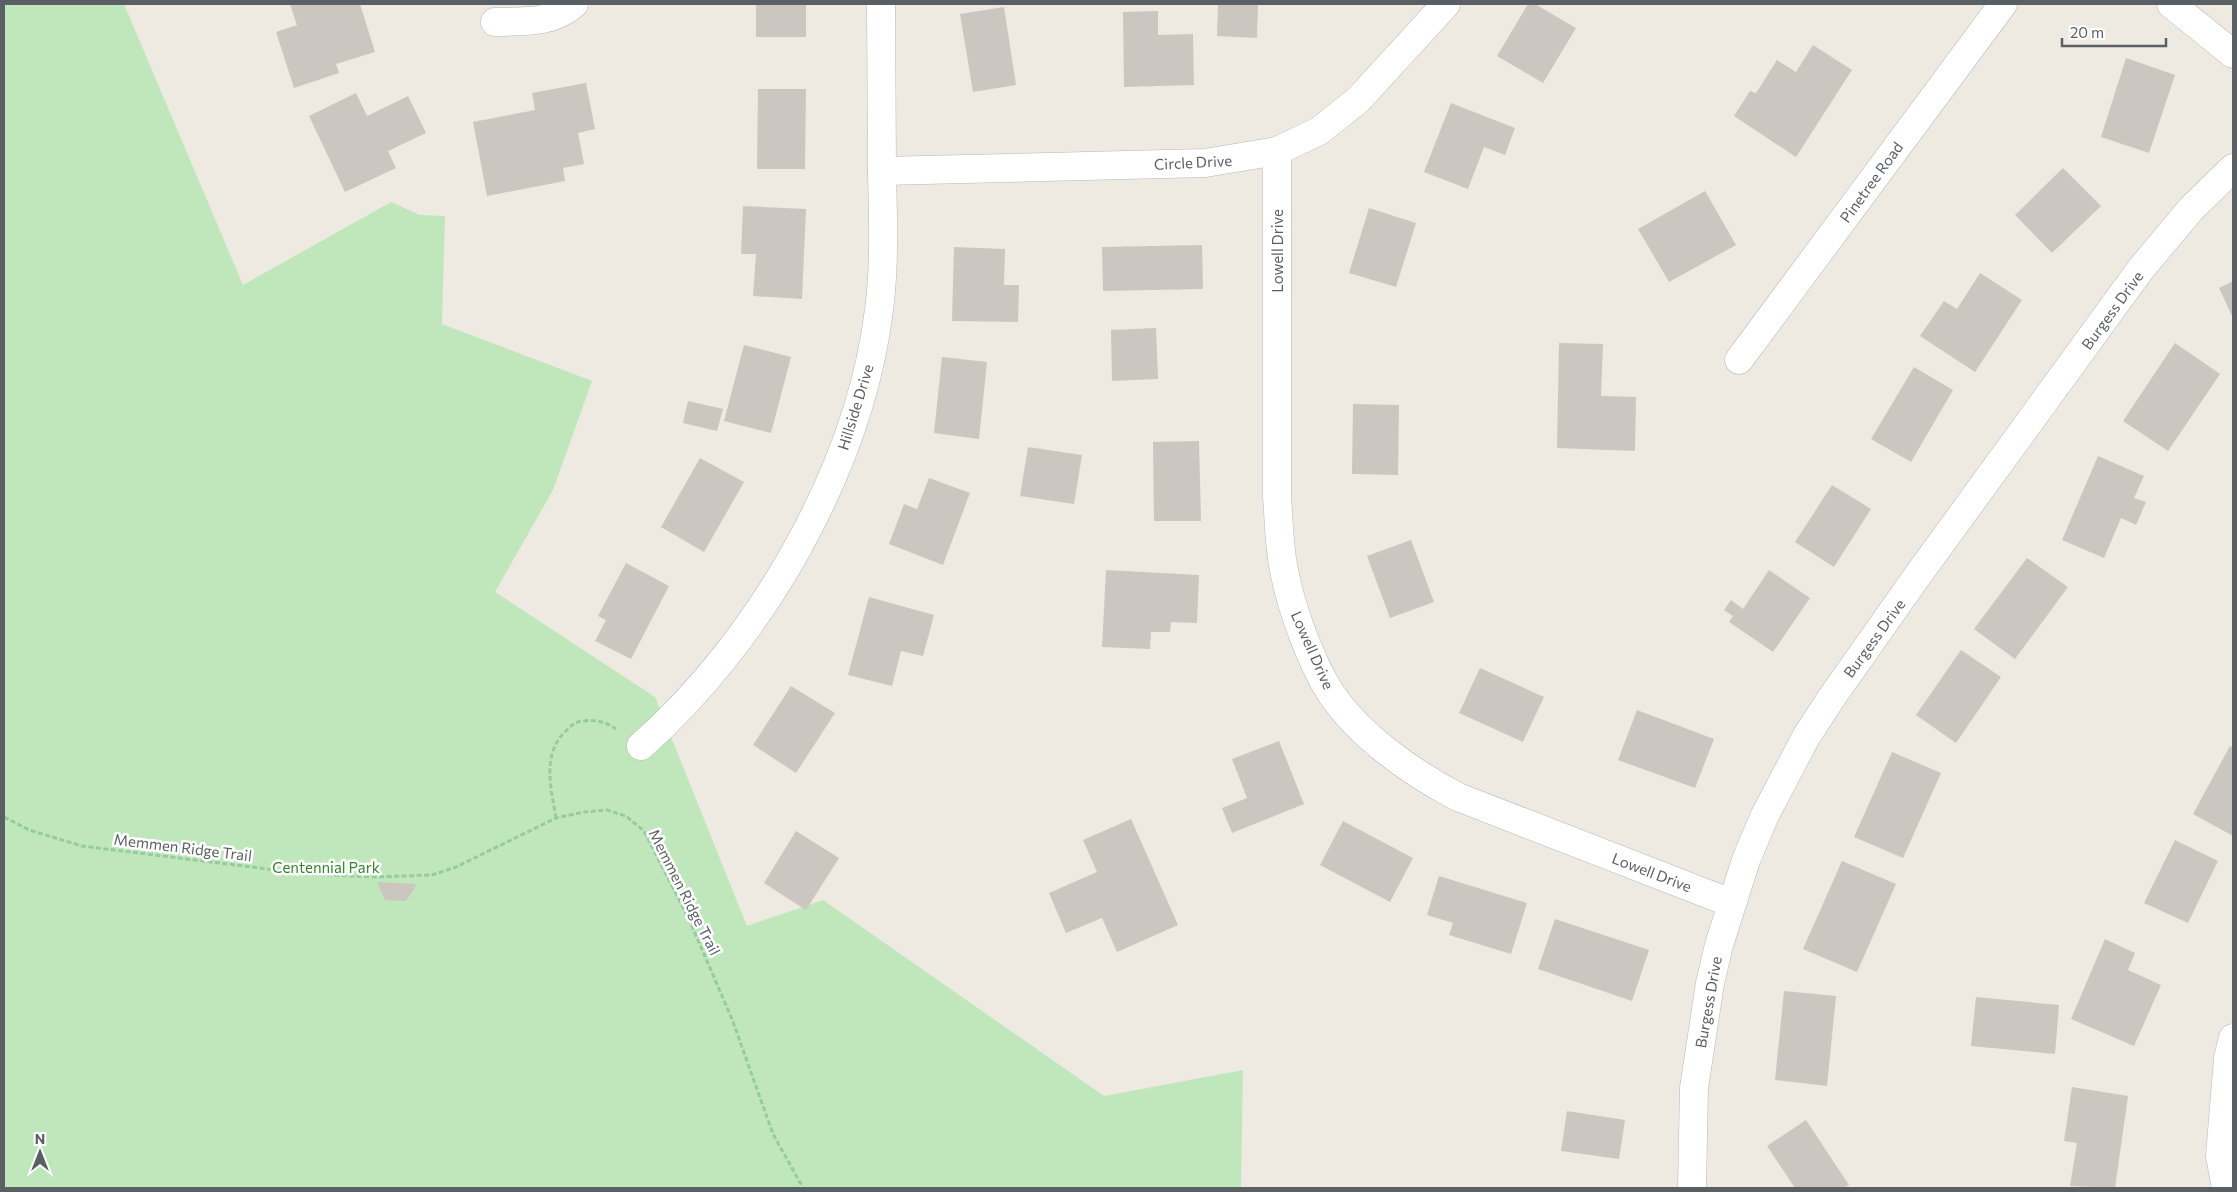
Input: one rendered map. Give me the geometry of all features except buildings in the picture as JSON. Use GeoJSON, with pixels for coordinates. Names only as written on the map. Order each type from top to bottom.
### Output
{"type":"FeatureCollection","features":[{"type":"Feature","properties":{"kind":"street"},"geometry":{"type":"LineString","coordinates":[[495,22],[534,21],[552,18],[574,4]]}},
{"type":"Feature","properties":{"kind":"street","name":"Hillside Drive"},"geometry":{"type":"LineString","coordinates":[[641,746],[694,695],[751,621],[777,583],[800,545],[828,485],[850,430],[868,373],[879,311],[884,251],[881,4]]}},
{"type":"Feature","properties":{"kind":"street","name":"Circle Drive"},"geometry":{"type":"LineString","coordinates":[[882,171],[1206,163],[1277,152],[1319,131],[1358,100],[1446,4]]}},
{"type":"Feature","properties":{"kind":"street","name":"Pinetree Road"},"geometry":{"type":"LineString","coordinates":[[1740,360],[2003,4]]}},
{"type":"Feature","properties":{"kind":"street"},"geometry":{"type":"LineString","coordinates":[[2171,4],[2233,54]]}},
{"type":"Feature","properties":{"kind":"street","name":"Lowell Drive"},"geometry":{"type":"LineString","coordinates":[[1277,152],[1277,496],[1280,543],[1291,601],[1308,645],[1330,692],[1362,728],[1391,754],[1432,783],[1458,797],[1731,903]]}},
{"type":"Feature","properties":{"kind":"street","name":"Burgess Drive"},"geometry":{"type":"LineString","coordinates":[[1692,1188],[1692,1127],[1700,1042],[1710,983],[1731,903],[1746,860],[1764,817],[1806,737],[1832,696],[2140,270],[2191,210],[2233,168]]}},
{"type":"Feature","properties":{"kind":"street"},"geometry":{"type":"LineString","coordinates":[[2226,1188],[2220,1156],[2228,1058],[2233,1038]]}},
{"type":"Feature","properties":{"kind":"path"},"geometry":{"type":"LineString","coordinates":[[556,818],[549,776],[552,752],[559,737],[575,722],[592,720],[613,726],[641,746]]}},
{"type":"Feature","properties":{"kind":"path","name":"Memmen Ridge Trail"},"geometry":{"type":"LineString","coordinates":[[4,817],[29,830],[82,846],[308,874],[375,877],[432,874],[448,869],[556,818],[584,812],[607,810],[626,816],[644,832],[688,917],[732,1019],[774,1134],[803,1188]]}},
{"type":"Feature","properties":{"kind":"green space","name":"Centennial Park"},"geometry":{"type":"Polygon","coordinates":[[[4,4],[124,4],[243,285],[391,202],[420,215],[445,216],[442,324],[592,381],[553,490],[495,592],[655,697],[747,926],[823,900],[1104,1096],[1243,1070],[1241,1188],[4,1188],[4,4]]]}}]}
